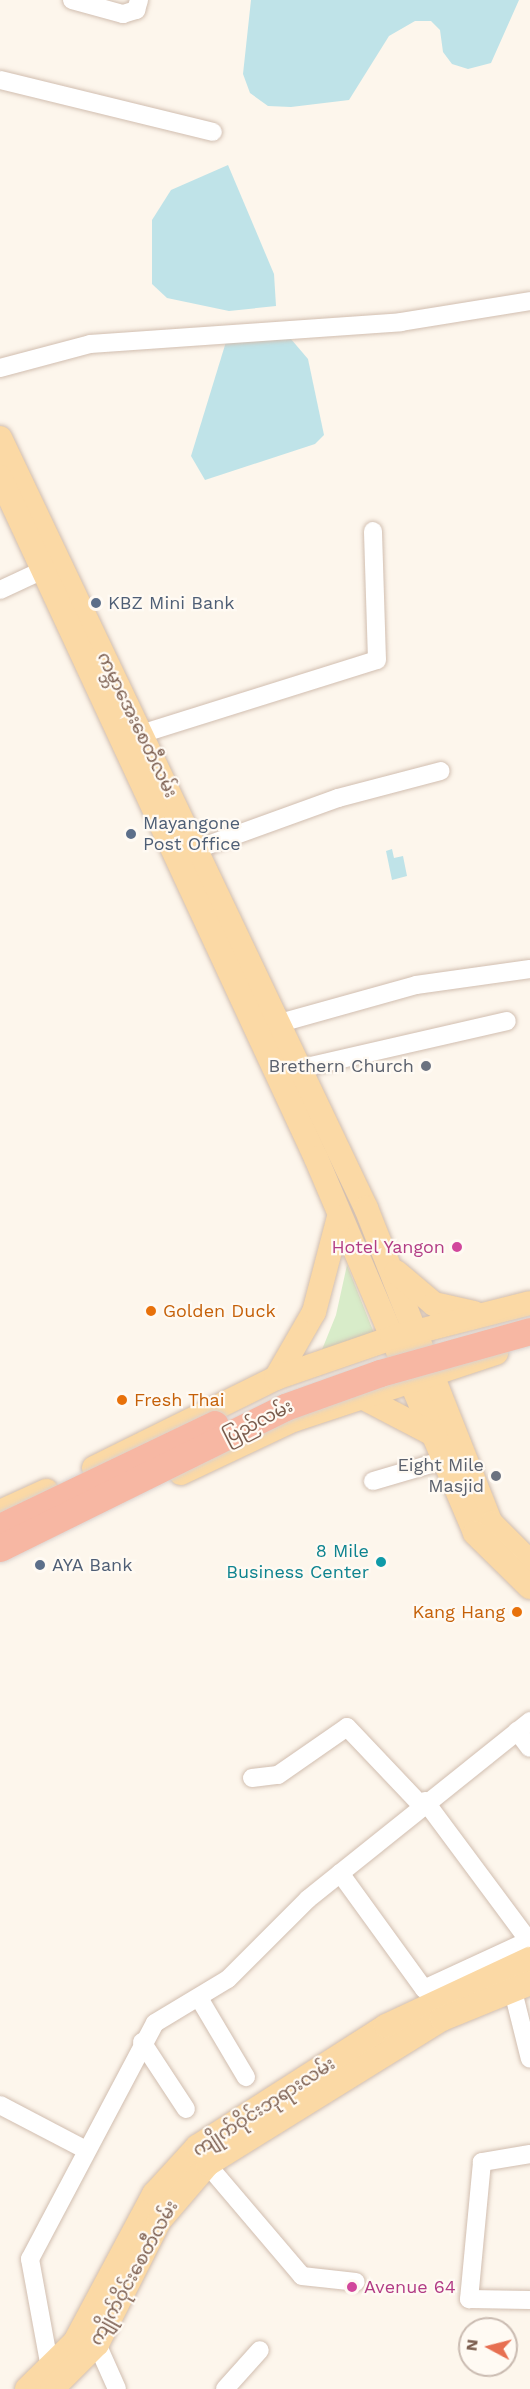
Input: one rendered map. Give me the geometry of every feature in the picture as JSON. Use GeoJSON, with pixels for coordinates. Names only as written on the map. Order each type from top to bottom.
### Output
{"type":"FeatureCollection","features":[{"type":"Feature","properties":{"kind":"highway","name":"ပြည်လမ်း"},"geometry":{"type":"LineString","coordinates":[[0,1527],[277,1395],[375,1359],[530,1315]]}},
{"type":"Feature","properties":{"kind":"highway","name":"ပြည်လမ်း"},"geometry":{"type":"LineString","coordinates":[[0,1548],[285,1407],[380,1373],[530,1331]]}},
{"type":"Feature","properties":{"kind":"main road","name":"ကမ္ဘာအေးစေတီလမ်း"},"geometry":{"type":"LineString","coordinates":[[0,438],[45,560]]}},
{"type":"Feature","properties":{"kind":"main road","name":"ကမ္ဘာအေးစေတီလမ်း"},"geometry":{"type":"LineString","coordinates":[[0,477],[141,748],[197,849],[220,923],[280,1023],[302,1068],[419,1331],[450,1415]]}},
{"type":"Feature","properties":{"kind":"main road","name":"ကမ္ဘာအေးစေတီလမ်း"},"geometry":{"type":"LineString","coordinates":[[141,748],[220,923],[339,1217],[435,1435]]}},
{"type":"Feature","properties":{"kind":"main road"},"geometry":{"type":"LineString","coordinates":[[276,1378],[314,1312],[339,1217]]}},
{"type":"Feature","properties":{"kind":"main road"},"geometry":{"type":"LineString","coordinates":[[392,1269],[434,1304],[485,1314]]}},
{"type":"Feature","properties":{"kind":"main road","name":"ပြည်လမ်း"},"geometry":{"type":"LineString","coordinates":[[0,1512],[276,1378],[392,1338],[530,1303]]}},
{"type":"Feature","properties":{"kind":"main road"},"geometry":{"type":"LineString","coordinates":[[410,1382],[530,1344]]}},
{"type":"Feature","properties":{"kind":"main road"},"geometry":{"type":"LineString","coordinates":[[474,1360],[460,1377],[450,1415],[491,1524],[530,1562]]}},
{"type":"Feature","properties":{"kind":"main road","name":"ပြည်လမ်း"},"geometry":{"type":"LineString","coordinates":[[0,1558],[293,1420],[360,1396],[410,1382]]}},
{"type":"Feature","properties":{"kind":"main road"},"geometry":{"type":"LineString","coordinates":[[360,1396],[435,1435],[475,1533],[530,1587]]}},
{"type":"Feature","properties":{"kind":"main road","name":"ကျိုက်ဝိုင်းဘုရားလမ်း"},"geometry":{"type":"LineString","coordinates":[[201,2157],[347,2064],[432,2002],[517,1982],[530,1947]]}},
{"type":"Feature","properties":{"kind":"main road","name":"ကျိုက်ဝိုင်းစေတီလမ်း"},"geometry":{"type":"LineString","coordinates":[[51,2379],[89,2338],[201,2157]]}},
{"type":"Feature","properties":{"kind":"main road"},"geometry":{"type":"LineString","coordinates":[[27,2389],[51,2379]]}},
{"type":"Feature","properties":{"kind":"street"},"geometry":{"type":"LineString","coordinates":[[72,0],[123,14],[136,10],[139,0]]}},
{"type":"Feature","properties":{"kind":"street"},"geometry":{"type":"LineString","coordinates":[[0,80],[213,132]]}},
{"type":"Feature","properties":{"kind":"street"},"geometry":{"type":"LineString","coordinates":[[0,368],[90,344],[173,334],[223,336],[293,332],[530,302]]}},
{"type":"Feature","properties":{"kind":"street"},"geometry":{"type":"LineString","coordinates":[[141,748],[377,660],[373,531]]}},
{"type":"Feature","properties":{"kind":"street"},"geometry":{"type":"LineString","coordinates":[[0,590],[45,560]]}},
{"type":"Feature","properties":{"kind":"street"},"geometry":{"type":"LineString","coordinates":[[197,849],[338,798],[441,771]]}},
{"type":"Feature","properties":{"kind":"street"},"geometry":{"type":"LineString","coordinates":[[280,1023],[416,985],[530,969]]}},
{"type":"Feature","properties":{"kind":"street"},"geometry":{"type":"LineString","coordinates":[[302,1068],[507,1021]]}},
{"type":"Feature","properties":{"kind":"street"},"geometry":{"type":"LineString","coordinates":[[276,1378],[293,1420]]}},
{"type":"Feature","properties":{"kind":"street"},"geometry":{"type":"LineString","coordinates":[[373,1481],[445,1460]]}},
{"type":"Feature","properties":{"kind":"street"},"geometry":{"type":"LineString","coordinates":[[51,2379],[30,2259],[142,2042],[155,2024],[228,1979],[340,1873],[423,1803],[523,1726],[530,1748]]}},
{"type":"Feature","properties":{"kind":"street"},"geometry":{"type":"LineString","coordinates":[[252,1778],[278,1775],[347,1727],[423,1803],[530,1947],[424,1989],[340,1873]]}},
{"type":"Feature","properties":{"kind":"street"},"geometry":{"type":"LineString","coordinates":[[517,1982],[530,2059]]}},
{"type":"Feature","properties":{"kind":"street"},"geometry":{"type":"LineString","coordinates":[[199,1998],[246,2077]]}},
{"type":"Feature","properties":{"kind":"street"},"geometry":{"type":"LineString","coordinates":[[142,2042],[186,2109]]}},
{"type":"Feature","properties":{"kind":"street"},"geometry":{"type":"LineString","coordinates":[[0,2105],[86,2150]]}},
{"type":"Feature","properties":{"kind":"street"},"geometry":{"type":"LineString","coordinates":[[530,2154],[482,2162],[469,2299],[530,2300]]}},
{"type":"Feature","properties":{"kind":"street"},"geometry":{"type":"LineString","coordinates":[[201,2157],[302,2276],[356,2282]]}},
{"type":"Feature","properties":{"kind":"street"},"geometry":{"type":"LineString","coordinates":[[89,2338],[117,2389]]}},
{"type":"Feature","properties":{"kind":"street"},"geometry":{"type":"LineString","coordinates":[[225,2389],[260,2350]]}},
{"type":"Feature","properties":{"kind":"green space"},"geometry":{"type":"Polygon","coordinates":[[[347,1265],[376,1338],[317,1362],[336,1315],[347,1265]]]}},
{"type":"Feature","properties":{"kind":"water"},"geometry":{"type":"Polygon","coordinates":[[[251,0],[519,0],[491,63],[468,69],[452,64],[443,52],[440,30],[431,21],[415,21],[389,36],[349,100],[291,107],[268,106],[250,93],[243,74],[251,0]]]}},
{"type":"Feature","properties":{"kind":"water"},"geometry":{"type":"Polygon","coordinates":[[[228,165],[274,274],[276,306],[229,311],[167,298],[152,284],[152,220],[171,190],[228,165]]]}},
{"type":"Feature","properties":{"kind":"water"},"geometry":{"type":"Polygon","coordinates":[[[229,332],[285,332],[308,359],[324,435],[315,444],[205,480],[191,456],[229,332]]]}},
{"type":"Feature","properties":{"kind":"water"},"geometry":{"type":"Polygon","coordinates":[[[392,849],[394,858],[403,856],[407,876],[392,880],[386,851],[392,849]]]}},
{"type":"Feature","properties":{"kind":"place","name":"KBZ Mini Bank"},"geometry":{"type":"Point","coordinates":[96,603]}},
{"type":"Feature","properties":{"kind":"place","name":"Mayangone Post Office"},"geometry":{"type":"Point","coordinates":[131,834]}},
{"type":"Feature","properties":{"kind":"place","name":"Brethern Church"},"geometry":{"type":"Point","coordinates":[426,1066]}},
{"type":"Feature","properties":{"kind":"place","name":"Hotel Yangon"},"geometry":{"type":"Point","coordinates":[457,1247]}},
{"type":"Feature","properties":{"kind":"place","name":"Golden Duck"},"geometry":{"type":"Point","coordinates":[151,1311]}},
{"type":"Feature","properties":{"kind":"place","name":"Fresh Thai"},"geometry":{"type":"Point","coordinates":[122,1400]}},
{"type":"Feature","properties":{"kind":"place","name":"Eight Mile Masjid"},"geometry":{"type":"Point","coordinates":[496,1476]}},
{"type":"Feature","properties":{"kind":"place","name":"8 Mile Business Center"},"geometry":{"type":"Point","coordinates":[381,1562]}},
{"type":"Feature","properties":{"kind":"place","name":"AYA Bank"},"geometry":{"type":"Point","coordinates":[40,1565]}},
{"type":"Feature","properties":{"kind":"place","name":"Kang Hang"},"geometry":{"type":"Point","coordinates":[517,1612]}},
{"type":"Feature","properties":{"kind":"place","name":"Avenue 64"},"geometry":{"type":"Point","coordinates":[352,2287]}}]}
